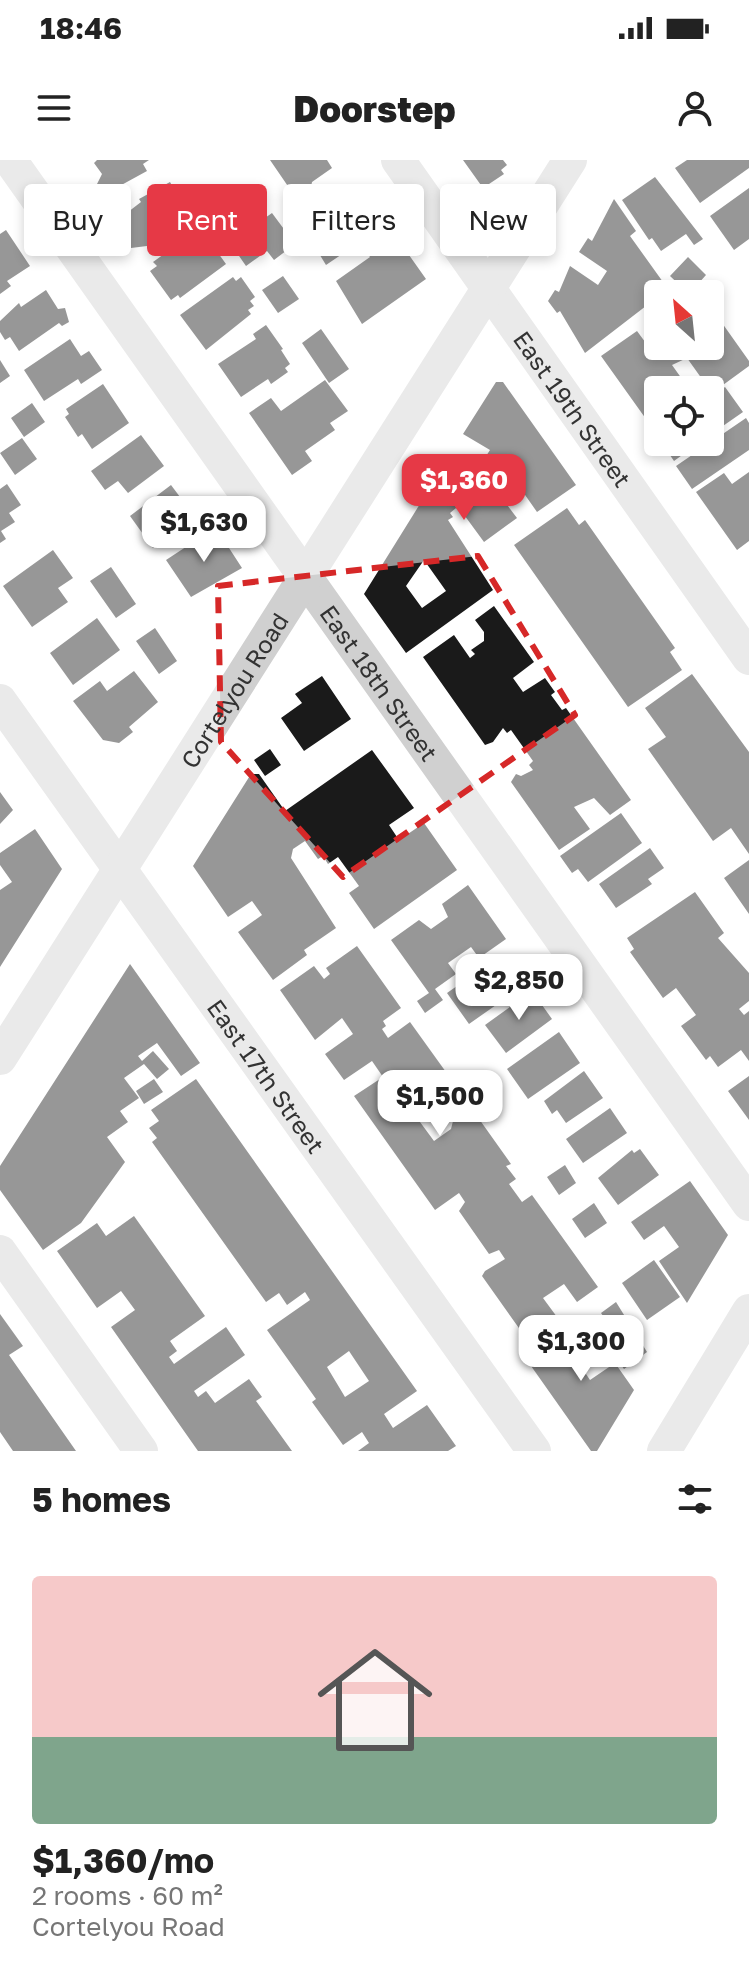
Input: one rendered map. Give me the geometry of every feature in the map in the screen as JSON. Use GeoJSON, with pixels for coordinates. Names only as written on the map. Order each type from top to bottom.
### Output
{"type":"FeatureCollection","features":[{"type":"Feature","properties":{"kind":"street","name":"East 18th Street"},"geometry":{"type":"LineString","coordinates":[[10,160],[749,1204]]}},
{"type":"Feature","properties":{"kind":"street","name":"East 19th Street"},"geometry":{"type":"LineString","coordinates":[[398,160],[749,658]]}},
{"type":"Feature","properties":{"kind":"street","name":"Cortelyou Road"},"geometry":{"type":"LineString","coordinates":[[0,1058],[570,160]]}},
{"type":"Feature","properties":{"kind":"street","name":"East 17th Street"},"geometry":{"type":"LineString","coordinates":[[0,701],[534,1451]]}},
{"type":"Feature","properties":{"kind":"street"},"geometry":{"type":"LineString","coordinates":[[0,1252],[141,1451]]}},
{"type":"Feature","properties":{"kind":"street"},"geometry":{"type":"LineString","coordinates":[[664,1451],[749,1311]]}},
{"type":"Feature","properties":{"kind":"highlighted area"},"geometry":{"type":"Polygon","coordinates":[[[478,556],[575,715],[343,877],[221,742],[218,586],[478,556]]]}},
{"type":"Feature","properties":{"kind":"building"},"geometry":{"type":"Polygon","coordinates":[[[97,160],[149,160],[143,164],[147,171],[123,184],[97,184],[102,174],[94,163],[97,160]]]}},
{"type":"Feature","properties":{"kind":"building"},"geometry":{"type":"Polygon","coordinates":[[[270,160],[327,160],[332,168],[312,184],[286,184],[270,160]]]}},
{"type":"Feature","properties":{"kind":"building"},"geometry":{"type":"Polygon","coordinates":[[[463,160],[503,160],[507,165],[501,170],[504,174],[489,184],[480,184],[463,160]]]}},
{"type":"Feature","properties":{"kind":"building"},"geometry":{"type":"Polygon","coordinates":[[[687,160],[749,160],[749,168],[700,203],[675,168],[687,160]]]}},
{"type":"Feature","properties":{"kind":"building"},"geometry":{"type":"Polygon","coordinates":[[[655,177],[703,239],[694,245],[686,234],[661,251],[652,238],[649,240],[622,200],[655,177]]]}},
{"type":"Feature","properties":{"kind":"building"},"geometry":{"type":"Polygon","coordinates":[[[749,188],[749,239],[734,250],[710,216],[749,188]]]}},
{"type":"Feature","properties":{"kind":"building"},"geometry":{"type":"Polygon","coordinates":[[[147,195],[147,246],[131,248],[131,210],[141,202],[139,199],[147,195]]]}},
{"type":"Feature","properties":{"kind":"building"},"geometry":{"type":"Polygon","coordinates":[[[614,199],[636,231],[630,236],[662,280],[644,280],[644,308],[585,353],[560,311],[557,313],[548,301],[555,290],[559,292],[570,266],[598,285],[607,271],[579,252],[588,238],[592,241],[614,199]]]}},
{"type":"Feature","properties":{"kind":"building"},"geometry":{"type":"Polygon","coordinates":[[[272,213],[283,228],[283,253],[274,260],[267,251],[267,217],[272,213]]]}},
{"type":"Feature","properties":{"kind":"building"},"geometry":{"type":"Polygon","coordinates":[[[6,230],[30,266],[7,281],[11,286],[0,294],[0,234],[6,230]]]}},
{"type":"Feature","properties":{"kind":"building"},"geometry":{"type":"Polygon","coordinates":[[[161,256],[220,256],[226,264],[180,298],[178,295],[171,300],[150,271],[157,266],[153,262],[161,256]]]}},
{"type":"Feature","properties":{"kind":"building"},"geometry":{"type":"Polygon","coordinates":[[[239,256],[260,256],[246,266],[239,256]]]}},
{"type":"Feature","properties":{"kind":"building"},"geometry":{"type":"Polygon","coordinates":[[[320,256],[339,256],[326,265],[320,256]]]}},
{"type":"Feature","properties":{"kind":"building"},"geometry":{"type":"Polygon","coordinates":[[[410,256],[426,279],[362,324],[336,281],[370,257],[410,256]]]}},
{"type":"Feature","properties":{"kind":"building"},"geometry":{"type":"Polygon","coordinates":[[[688,257],[706,275],[702,280],[674,280],[670,276],[688,257]]]}},
{"type":"Feature","properties":{"kind":"building"},"geometry":{"type":"Polygon","coordinates":[[[283,276],[299,299],[278,313],[262,290],[283,276]]]}},
{"type":"Feature","properties":{"kind":"building"},"geometry":{"type":"Polygon","coordinates":[[[233,277],[236,281],[241,277],[255,297],[250,301],[254,306],[248,310],[251,314],[206,350],[180,315],[233,277]]]}},
{"type":"Feature","properties":{"kind":"building"},"geometry":{"type":"Polygon","coordinates":[[[46,290],[58,309],[65,308],[69,322],[62,326],[59,323],[19,351],[10,337],[5,340],[0,332],[0,321],[19,303],[21,307],[46,290]]]}},
{"type":"Feature","properties":{"kind":"building"},"geometry":{"type":"Polygon","coordinates":[[[266,325],[283,349],[290,364],[285,368],[288,372],[271,384],[268,379],[241,397],[218,364],[256,339],[253,334],[266,325]]]}},
{"type":"Feature","properties":{"kind":"building"},"geometry":{"type":"Polygon","coordinates":[[[724,326],[749,361],[749,366],[724,384],[724,376],[700,376],[688,360],[724,360],[724,326]]]}},
{"type":"Feature","properties":{"kind":"building"},"geometry":{"type":"Polygon","coordinates":[[[321,329],[349,369],[329,383],[302,343],[321,329]]]}},
{"type":"Feature","properties":{"kind":"building"},"geometry":{"type":"Polygon","coordinates":[[[637,331],[644,340],[644,360],[683,360],[672,365],[680,376],[644,376],[644,416],[601,356],[637,331]]]}},
{"type":"Feature","properties":{"kind":"building"},"geometry":{"type":"Polygon","coordinates":[[[70,339],[81,356],[89,351],[102,370],[81,384],[78,379],[44,401],[24,370],[70,339]]]}},
{"type":"Feature","properties":{"kind":"building"},"geometry":{"type":"Polygon","coordinates":[[[0,360],[10,376],[0,383],[0,360]]]}},
{"type":"Feature","properties":{"kind":"building"},"geometry":{"type":"Polygon","coordinates":[[[325,380],[348,411],[330,423],[335,430],[305,451],[312,461],[292,475],[249,413],[271,398],[281,411],[325,380]]]}},
{"type":"Feature","properties":{"kind":"building"},"geometry":{"type":"Polygon","coordinates":[[[496,382],[503,382],[576,485],[537,512],[523,492],[518,495],[510,484],[498,493],[517,518],[484,542],[462,512],[456,508],[450,513],[453,517],[448,520],[493,590],[406,653],[364,594],[451,454],[477,470],[490,450],[463,434],[496,382]],[[424,560],[406,586],[422,608],[446,591],[424,560]]]}},
{"type":"Feature","properties":{"kind":"building"},"geometry":{"type":"Polygon","coordinates":[[[103,384],[129,423],[92,449],[82,434],[78,437],[65,417],[69,414],[66,409],[103,384]]]}},
{"type":"Feature","properties":{"kind":"building"},"geometry":{"type":"Polygon","coordinates":[[[724,388],[743,412],[724,425],[724,388]]]}},
{"type":"Feature","properties":{"kind":"building"},"geometry":{"type":"Polygon","coordinates":[[[32,403],[45,422],[24,437],[11,418],[32,403]]]}},
{"type":"Feature","properties":{"kind":"building"},"geometry":{"type":"Polygon","coordinates":[[[746,418],[749,423],[749,450],[692,489],[676,466],[691,456],[724,456],[724,433],[746,418]]]}},
{"type":"Feature","properties":{"kind":"building"},"geometry":{"type":"Polygon","coordinates":[[[141,435],[164,466],[128,493],[118,481],[105,490],[91,471],[141,435]]]}},
{"type":"Feature","properties":{"kind":"building"},"geometry":{"type":"Polygon","coordinates":[[[22,438],[37,459],[15,475],[0,453],[22,438]]]}},
{"type":"Feature","properties":{"kind":"building"},"geometry":{"type":"Polygon","coordinates":[[[749,472],[749,541],[737,550],[696,492],[724,473],[732,484],[749,472]]]}},
{"type":"Feature","properties":{"kind":"building"},"geometry":{"type":"Polygon","coordinates":[[[7,484],[21,505],[9,513],[15,522],[1,531],[6,539],[0,543],[0,489],[7,484]]]}},
{"type":"Feature","properties":{"kind":"building"},"geometry":{"type":"Polygon","coordinates":[[[171,485],[195,517],[153,548],[130,516],[171,485]]]}},
{"type":"Feature","properties":{"kind":"building"},"geometry":{"type":"Polygon","coordinates":[[[567,508],[579,525],[585,520],[675,648],[670,652],[682,670],[628,707],[514,545],[567,508]]]}},
{"type":"Feature","properties":{"kind":"building"},"geometry":{"type":"Polygon","coordinates":[[[218,531],[242,568],[191,597],[166,560],[201,537],[203,541],[218,531]]]}},
{"type":"Feature","properties":{"kind":"building"},"geometry":{"type":"Polygon","coordinates":[[[53,550],[73,578],[58,588],[68,602],[32,627],[3,586],[53,550]]]}},
{"type":"Feature","properties":{"kind":"building"},"geometry":{"type":"Polygon","coordinates":[[[111,567],[136,604],[116,618],[90,581],[111,567]]]}},
{"type":"Feature","properties":{"kind":"building"},"geometry":{"type":"Polygon","coordinates":[[[494,606],[534,662],[513,678],[523,692],[545,678],[555,692],[551,695],[562,710],[566,708],[631,800],[610,815],[594,798],[574,807],[590,829],[559,850],[511,782],[516,774],[521,776],[533,770],[529,765],[533,761],[511,730],[507,733],[503,728],[493,742],[485,745],[423,657],[454,635],[470,658],[475,654],[471,650],[484,641],[484,632],[475,620],[494,606]]]}},
{"type":"Feature","properties":{"kind":"building"},"geometry":{"type":"Polygon","coordinates":[[[97,618],[120,650],[73,685],[50,653],[97,618]]]}},
{"type":"Feature","properties":{"kind":"building"},"geometry":{"type":"Polygon","coordinates":[[[155,628],[177,661],[159,674],[136,641],[155,628]]]}},
{"type":"Feature","properties":{"kind":"building"},"geometry":{"type":"Polygon","coordinates":[[[134,671],[158,702],[129,727],[133,732],[119,743],[103,740],[73,701],[100,681],[107,691],[134,671]]]}},
{"type":"Feature","properties":{"kind":"building"},"geometry":{"type":"Polygon","coordinates":[[[692,674],[749,752],[749,854],[731,828],[713,841],[648,749],[666,737],[645,708],[692,674]]]}},
{"type":"Feature","properties":{"kind":"building"},"geometry":{"type":"Polygon","coordinates":[[[322,676],[351,719],[304,751],[281,718],[302,703],[295,694],[322,676]]]}},
{"type":"Feature","properties":{"kind":"building"},"geometry":{"type":"Polygon","coordinates":[[[270,749],[281,765],[265,776],[254,760],[270,749]]]}},
{"type":"Feature","properties":{"kind":"building"},"geometry":{"type":"Polygon","coordinates":[[[372,750],[414,808],[389,825],[399,840],[424,823],[457,870],[374,929],[349,893],[359,886],[338,857],[328,864],[323,856],[318,859],[305,841],[293,849],[291,858],[336,928],[304,950],[307,955],[273,980],[238,932],[262,915],[252,901],[228,917],[193,866],[251,774],[259,774],[285,811],[372,750]]]}},
{"type":"Feature","properties":{"kind":"building"},"geometry":{"type":"Polygon","coordinates":[[[0,792],[13,810],[0,824],[0,792]]]}},
{"type":"Feature","properties":{"kind":"building"},"geometry":{"type":"Polygon","coordinates":[[[621,813],[642,843],[588,882],[578,869],[572,873],[560,856],[621,813]]]}},
{"type":"Feature","properties":{"kind":"building"},"geometry":{"type":"Polygon","coordinates":[[[35,829],[62,869],[0,967],[0,890],[12,882],[0,865],[0,853],[35,829]]]}},
{"type":"Feature","properties":{"kind":"building"},"geometry":{"type":"Polygon","coordinates":[[[650,848],[664,868],[648,879],[652,884],[616,908],[599,884],[650,848]]]}},
{"type":"Feature","properties":{"kind":"building"},"geometry":{"type":"Polygon","coordinates":[[[749,860],[749,914],[724,878],[749,860]]]}},
{"type":"Feature","properties":{"kind":"building"},"geometry":{"type":"Polygon","coordinates":[[[468,885],[506,939],[479,958],[471,947],[448,963],[456,974],[435,989],[443,1000],[425,1013],[417,1001],[429,993],[391,940],[419,920],[431,929],[448,917],[442,904],[468,885]]]}},
{"type":"Feature","properties":{"kind":"building"},"geometry":{"type":"Polygon","coordinates":[[[695,892],[724,933],[718,938],[749,973],[749,1001],[739,1009],[744,1015],[749,1011],[749,1061],[741,1050],[718,1067],[710,1056],[706,1060],[681,1026],[696,1015],[676,988],[663,998],[630,952],[634,949],[627,938],[695,892]]]}},
{"type":"Feature","properties":{"kind":"building"},"geometry":{"type":"Polygon","coordinates":[[[357,946],[401,1008],[383,1021],[386,1026],[382,1029],[388,1038],[410,1022],[456,1086],[425,1108],[421,1103],[416,1108],[424,1119],[420,1122],[434,1141],[451,1129],[453,1121],[444,1108],[462,1095],[511,1164],[506,1166],[516,1179],[509,1184],[522,1202],[532,1195],[598,1287],[577,1302],[564,1284],[543,1298],[557,1317],[526,1338],[482,1276],[505,1259],[499,1250],[489,1254],[459,1211],[465,1202],[459,1193],[435,1210],[354,1096],[383,1077],[372,1061],[344,1080],[325,1054],[353,1034],[342,1018],[315,1040],[280,990],[314,966],[324,979],[330,974],[326,968],[357,946]]]}},
{"type":"Feature","properties":{"kind":"building"},"geometry":{"type":"Polygon","coordinates":[[[501,955],[523,986],[469,1024],[447,993],[501,955]]]}},
{"type":"Feature","properties":{"kind":"building"},"geometry":{"type":"Polygon","coordinates":[[[130,964],[200,1063],[181,1076],[157,1043],[138,1056],[142,1061],[153,1051],[169,1069],[157,1079],[144,1064],[124,1078],[139,1098],[120,1111],[128,1122],[107,1137],[125,1162],[81,1223],[43,1250],[0,1190],[0,1166],[130,964]]]}},
{"type":"Feature","properties":{"kind":"building"},"geometry":{"type":"Polygon","coordinates":[[[532,991],[552,1019],[506,1053],[485,1025],[532,991]]]}},
{"type":"Feature","properties":{"kind":"building"},"geometry":{"type":"Polygon","coordinates":[[[559,1032],[580,1063],[528,1099],[507,1069],[559,1032]]]}},
{"type":"Feature","properties":{"kind":"building"},"geometry":{"type":"Polygon","coordinates":[[[584,1071],[603,1098],[566,1123],[557,1110],[552,1114],[544,1101],[584,1071]]]}},
{"type":"Feature","properties":{"kind":"building"},"geometry":{"type":"Polygon","coordinates":[[[749,1076],[749,1120],[728,1091],[749,1076]]]}},
{"type":"Feature","properties":{"kind":"building"},"geometry":{"type":"Polygon","coordinates":[[[154,1079],[163,1092],[144,1104],[136,1091],[154,1079]]]}},
{"type":"Feature","properties":{"kind":"building"},"geometry":{"type":"Polygon","coordinates":[[[196,1079],[417,1391],[384,1414],[393,1428],[427,1405],[456,1446],[448,1451],[358,1451],[369,1443],[362,1432],[343,1445],[312,1402],[316,1399],[267,1330],[310,1300],[305,1292],[287,1305],[279,1293],[266,1302],[152,1142],[157,1138],[149,1128],[159,1121],[151,1110],[196,1079]],[[349,1351],[327,1367],[345,1397],[369,1381],[349,1351]]]}},
{"type":"Feature","properties":{"kind":"building"},"geometry":{"type":"Polygon","coordinates":[[[610,1108],[627,1133],[583,1163],[566,1139],[610,1108]]]}},
{"type":"Feature","properties":{"kind":"building"},"geometry":{"type":"Polygon","coordinates":[[[640,1149],[659,1175],[618,1205],[598,1178],[632,1150],[634,1153],[640,1149]]]}},
{"type":"Feature","properties":{"kind":"building"},"geometry":{"type":"Polygon","coordinates":[[[565,1165],[576,1183],[559,1195],[547,1177],[565,1165]]]}},
{"type":"Feature","properties":{"kind":"building"},"geometry":{"type":"Polygon","coordinates":[[[690,1181],[728,1235],[687,1303],[659,1261],[679,1247],[664,1226],[644,1240],[631,1222],[690,1181]]]}},
{"type":"Feature","properties":{"kind":"building"},"geometry":{"type":"Polygon","coordinates":[[[594,1203],[607,1223],[585,1238],[572,1219],[594,1203]]]}},
{"type":"Feature","properties":{"kind":"building"},"geometry":{"type":"Polygon","coordinates":[[[134,1216],[205,1316],[170,1341],[177,1351],[169,1357],[174,1364],[226,1327],[245,1355],[194,1391],[198,1397],[206,1391],[215,1403],[249,1379],[262,1397],[256,1401],[292,1451],[198,1451],[111,1327],[135,1310],[121,1291],[97,1308],[57,1251],[97,1223],[106,1236],[134,1216]]]}},
{"type":"Feature","properties":{"kind":"building"},"geometry":{"type":"Polygon","coordinates":[[[654,1260],[680,1297],[647,1320],[622,1283],[654,1260]]]}},
{"type":"Feature","properties":{"kind":"building"},"geometry":{"type":"Polygon","coordinates":[[[616,1302],[647,1352],[624,1369],[599,1334],[610,1326],[601,1313],[616,1302]]]}},
{"type":"Feature","properties":{"kind":"building"},"geometry":{"type":"Polygon","coordinates":[[[0,1314],[23,1346],[9,1355],[76,1451],[13,1451],[0,1432],[0,1314]]]}},
{"type":"Feature","properties":{"kind":"building"},"geometry":{"type":"Polygon","coordinates":[[[583,1317],[598,1338],[586,1347],[595,1359],[582,1368],[590,1380],[615,1363],[634,1390],[597,1451],[591,1451],[524,1356],[583,1317]]]}}]}
